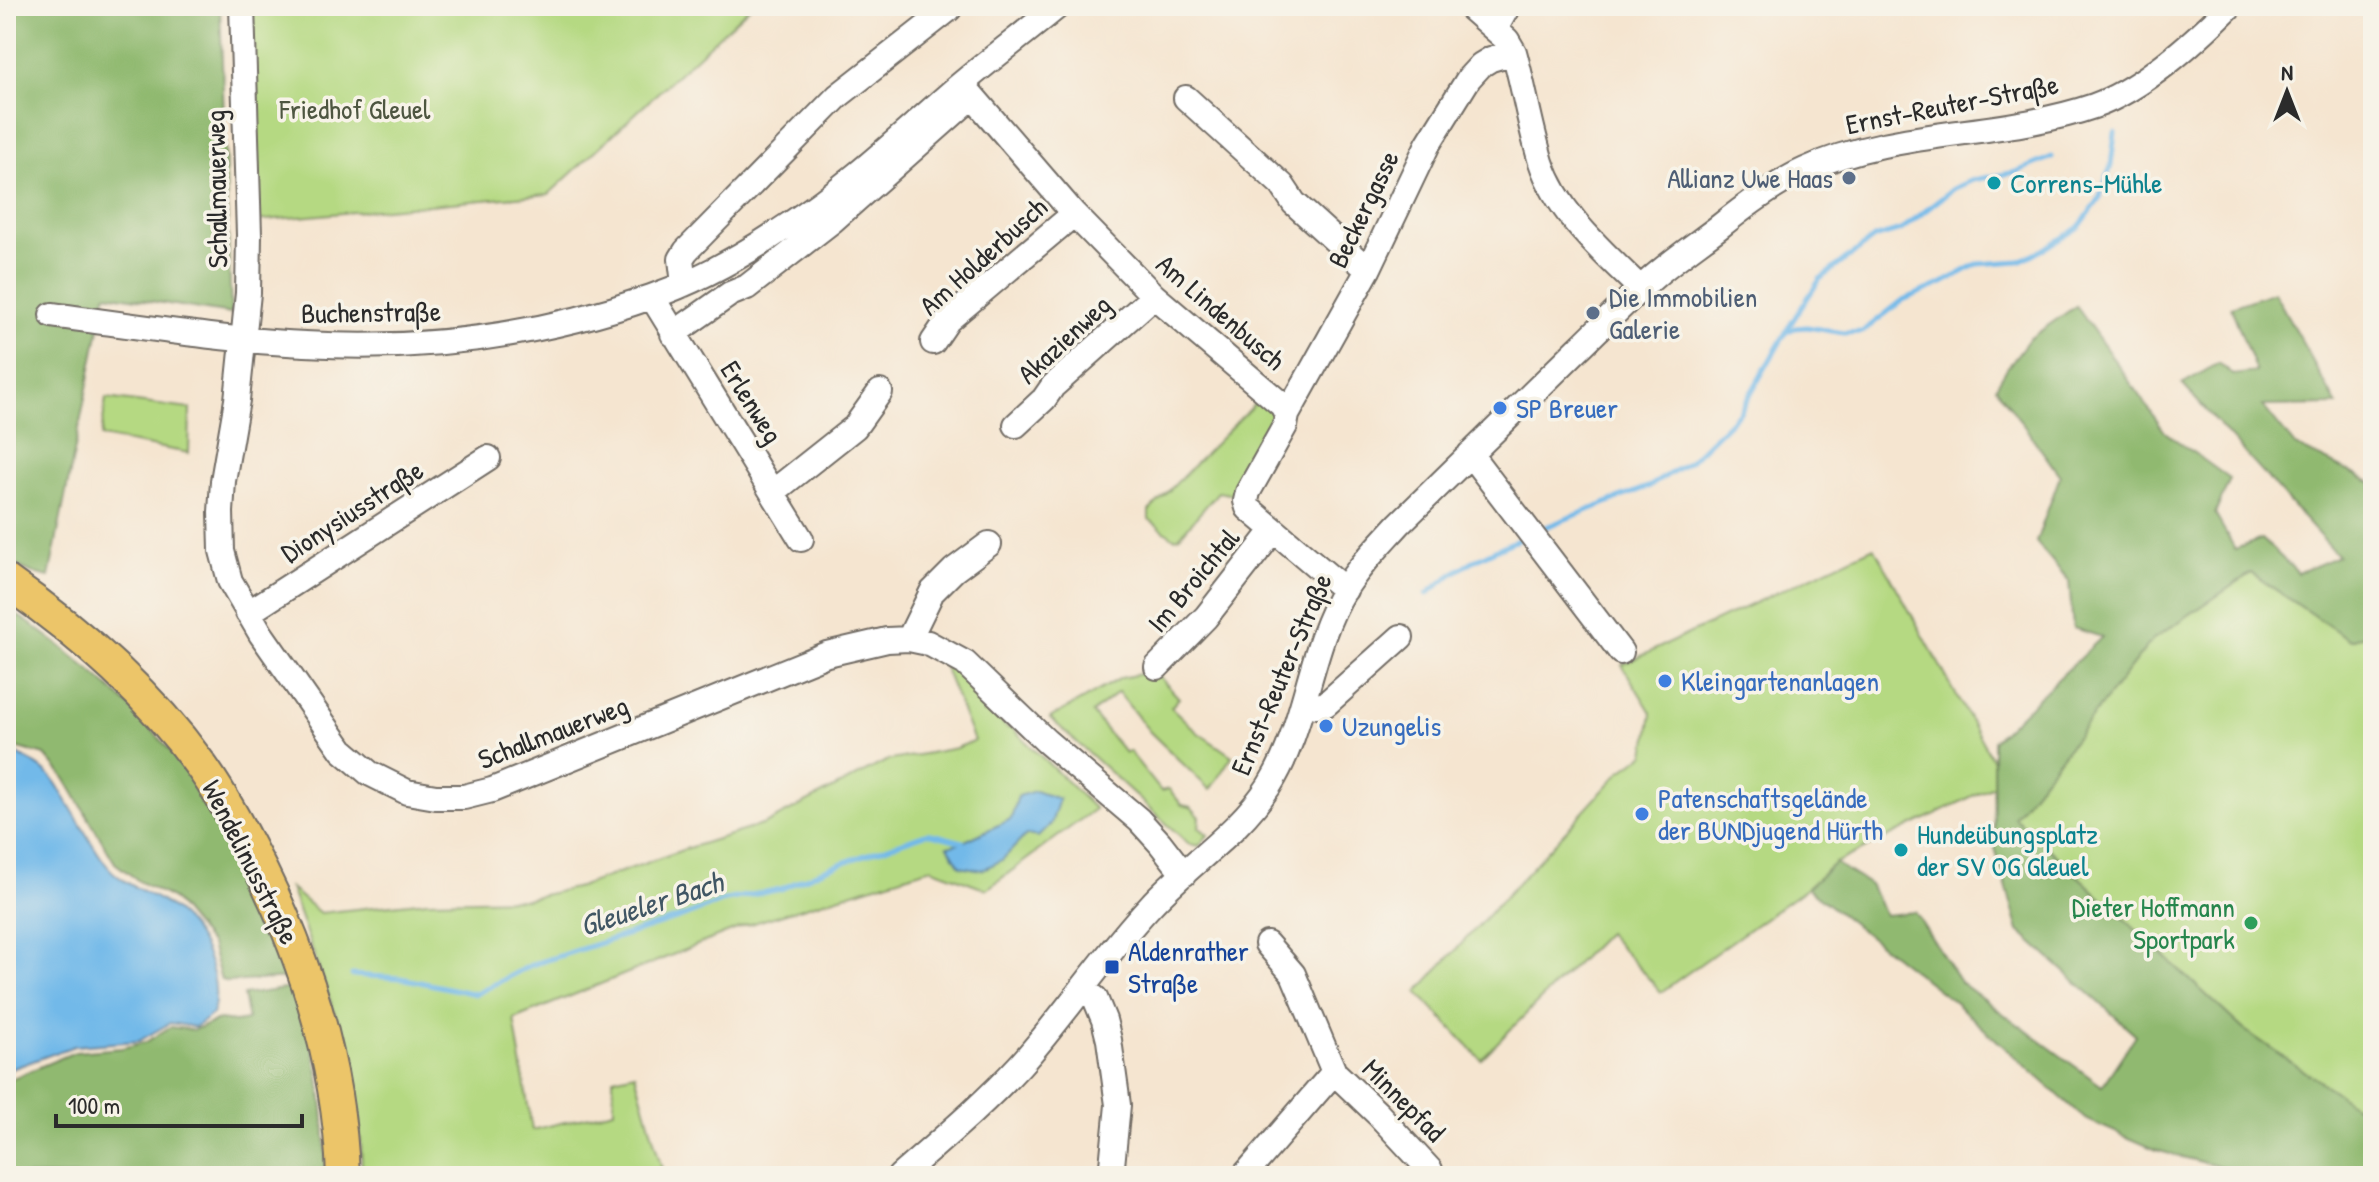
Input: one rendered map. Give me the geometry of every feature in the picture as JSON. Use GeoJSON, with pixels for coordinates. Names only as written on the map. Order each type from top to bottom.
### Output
{"type":"FeatureCollection","features":[{"type":"Feature","properties":{"kind":"main road","name":"Wendelinusstraße"},"geometry":{"type":"LineString","coordinates":[[6,581],[58,618],[150,703],[200,763],[235,821],[265,877],[294,944],[318,1015],[335,1084],[343,1176]]}},
{"type":"Feature","properties":{"kind":"street","name":"Schallmauerweg"},"geometry":{"type":"LineString","coordinates":[[242,6],[248,293],[237,400],[223,481],[222,551],[230,581],[248,613],[342,750],[369,773],[407,792],[436,797],[464,797],[492,790],[827,654],[887,640],[909,639],[928,643],[965,663],[1046,741],[1139,820],[1184,874]]}},
{"type":"Feature","properties":{"kind":"street","name":"Buchenstraße"},"geometry":{"type":"LineString","coordinates":[[673,334],[730,294],[747,287],[832,221],[1058,6]]}},
{"type":"Feature","properties":{"kind":"street"},"geometry":{"type":"LineString","coordinates":[[1468,6],[1507,40],[1514,52],[1541,164],[1555,191],[1582,231],[1641,289]]}},
{"type":"Feature","properties":{"kind":"street"},"geometry":{"type":"LineString","coordinates":[[1495,29],[1508,6]]}},
{"type":"Feature","properties":{"kind":"street","name":"Ernst-Reuter-Straße"},"geometry":{"type":"LineString","coordinates":[[1083,989],[1153,902],[1248,815],[1270,785],[1305,703],[1318,653],[1345,590],[1369,557],[1470,454],[1641,289],[1732,216],[1804,170],[1874,147],[2054,117],[2095,105],[2123,92],[2161,66],[2210,27],[2230,6]]}},
{"type":"Feature","properties":{"kind":"street"},"geometry":{"type":"LineString","coordinates":[[684,284],[681,259],[686,251],[774,159],[838,96],[949,9]]}},
{"type":"Feature","properties":{"kind":"street","name":"Beckergasse"},"geometry":{"type":"LineString","coordinates":[[1287,415],[1368,270],[1428,144],[1469,78],[1491,59],[1514,52]]}},
{"type":"Feature","properties":{"kind":"street","name":"Buchenstraße"},"geometry":{"type":"LineString","coordinates":[[52,315],[305,344],[370,345],[481,339],[566,323],[684,284],[790,225],[967,90]]}},
{"type":"Feature","properties":{"kind":"street","name":"Am Lindenbusch"},"geometry":{"type":"LineString","coordinates":[[967,90],[1074,214],[1154,296],[1282,405],[1287,415],[1285,426],[1248,492],[1248,508],[1345,590]]}},
{"type":"Feature","properties":{"kind":"street"},"geometry":{"type":"LineString","coordinates":[[1186,98],[1282,185],[1294,203],[1368,270]]}},
{"type":"Feature","properties":{"kind":"street","name":"Am Holderbusch"},"geometry":{"type":"LineString","coordinates":[[933,342],[948,320],[1074,214]]}},
{"type":"Feature","properties":{"kind":"street","name":"Akazienweg"},"geometry":{"type":"LineString","coordinates":[[1016,425],[1044,399],[1053,386],[1154,296]]}},
{"type":"Feature","properties":{"kind":"street","name":"Erlenweg"},"geometry":{"type":"LineString","coordinates":[[652,297],[801,539]]}},
{"type":"Feature","properties":{"kind":"street"},"geometry":{"type":"LineString","coordinates":[[773,492],[855,427],[880,392]]}},
{"type":"Feature","properties":{"kind":"street"},"geometry":{"type":"LineString","coordinates":[[1470,454],[1621,652]]}},
{"type":"Feature","properties":{"kind":"street","name":"Dionysiusstraße"},"geometry":{"type":"LineString","coordinates":[[248,613],[488,458]]}},
{"type":"Feature","properties":{"kind":"street","name":"Im Broichtal"},"geometry":{"type":"LineString","coordinates":[[1157,667],[1206,617],[1273,531]]}},
{"type":"Feature","properties":{"kind":"street"},"geometry":{"type":"LineString","coordinates":[[909,639],[932,592],[954,570],[989,544]]}},
{"type":"Feature","properties":{"kind":"street"},"geometry":{"type":"LineString","coordinates":[[1305,703],[1317,706],[1326,704],[1401,637]]}},
{"type":"Feature","properties":{"kind":"street","name":"Minnepfad"},"geometry":{"type":"LineString","coordinates":[[1267,944],[1293,974],[1334,1072],[1430,1170]]}},
{"type":"Feature","properties":{"kind":"street"},"geometry":{"type":"LineString","coordinates":[[900,1176],[982,1103],[1020,1064],[1083,989],[1095,998],[1109,1040],[1118,1105],[1111,1176]]}},
{"type":"Feature","properties":{"kind":"street","name":"Minnepfad"},"geometry":{"type":"LineString","coordinates":[[1244,1176],[1334,1072]]}},
{"type":"Feature","properties":{"kind":"green space"},"geometry":{"type":"Polygon","coordinates":[[[6,6],[220,6],[231,314],[106,294],[49,577],[6,561],[6,6]]]}},
{"type":"Feature","properties":{"kind":"green space","name":"Friedhof Gleuel"},"geometry":{"type":"Polygon","coordinates":[[[248,6],[751,6],[549,194],[256,221],[248,6]]]}},
{"type":"Feature","properties":{"kind":"green space"},"geometry":{"type":"Polygon","coordinates":[[[2274,292],[2337,405],[2263,406],[2295,446],[2373,483],[2373,632],[2350,640],[2251,573],[2152,640],[2014,817],[2243,1029],[2373,1118],[2373,1176],[2277,1176],[2213,1165],[2159,1151],[2085,1119],[1954,1002],[1807,888],[1835,863],[1870,885],[1885,915],[1915,912],[1960,982],[2102,1086],[2136,1035],[2019,931],[1994,844],[1993,741],[2102,637],[2073,628],[2069,581],[2036,542],[2060,476],[1996,387],[2029,339],[2076,306],[2165,432],[2230,479],[2215,514],[2235,549],[2262,539],[2298,573],[2338,556],[2182,384],[2219,363],[2233,375],[2256,372],[2231,307],[2274,292]]]}},
{"type":"Feature","properties":{"kind":"green space"},"geometry":{"type":"Polygon","coordinates":[[[106,398],[190,409],[189,453],[101,437],[106,398]]]}},
{"type":"Feature","properties":{"kind":"green space"},"geometry":{"type":"Polygon","coordinates":[[[1260,398],[1274,409],[1276,420],[1235,495],[1218,492],[1179,537],[1174,538],[1149,519],[1149,511],[1260,398]]]}},
{"type":"Feature","properties":{"kind":"green space"},"geometry":{"type":"Polygon","coordinates":[[[1874,547],[1993,761],[1993,786],[1835,863],[1807,888],[1661,992],[1607,933],[1481,1059],[1417,992],[1620,772],[1645,754],[1652,714],[1622,665],[1874,547]]]}},
{"type":"Feature","properties":{"kind":"green space","name":"Dieter Hoffmann Sportpark"},"geometry":{"type":"Polygon","coordinates":[[[2251,573],[2350,640],[2373,632],[2373,1118],[2243,1029],[2014,817],[2152,640],[2251,573]]]}},
{"type":"Feature","properties":{"kind":"green space"},"geometry":{"type":"Polygon","coordinates":[[[6,607],[68,652],[125,702],[200,789],[241,859],[289,978],[221,980],[211,945],[173,899],[140,882],[115,863],[65,778],[45,755],[6,745],[6,607]]]}},
{"type":"Feature","properties":{"kind":"green space"},"geometry":{"type":"Polygon","coordinates":[[[942,661],[979,690],[979,699],[1007,728],[1011,727],[1095,809],[987,889],[931,868],[744,926],[514,1019],[532,1130],[614,1110],[613,1078],[635,1073],[664,1176],[362,1176],[353,1064],[290,888],[320,913],[427,901],[525,899],[579,887],[765,824],[886,761],[956,748],[974,741],[942,661]]]}},
{"type":"Feature","properties":{"kind":"green space"},"geometry":{"type":"Polygon","coordinates":[[[1154,671],[1179,698],[1171,707],[1197,732],[1232,756],[1210,790],[1150,732],[1118,692],[1092,713],[1125,753],[1129,751],[1161,791],[1169,789],[1182,805],[1191,807],[1200,817],[1199,827],[1208,835],[1199,846],[1189,844],[1050,718],[1121,678],[1154,671]]]}},
{"type":"Feature","properties":{"kind":"green space"},"geometry":{"type":"Polygon","coordinates":[[[290,988],[315,1056],[325,1128],[326,1176],[6,1176],[6,1081],[75,1052],[122,1048],[146,1042],[170,1027],[193,1030],[219,1020],[248,1020],[243,995],[290,988]]]}},
{"type":"Feature","properties":{"kind":"water"},"geometry":{"type":"Polygon","coordinates":[[[13,752],[37,765],[53,779],[111,871],[170,907],[200,941],[212,970],[215,999],[213,1014],[195,1027],[170,1023],[139,1041],[74,1046],[6,1071],[6,754],[13,752]]]}},
{"type":"Feature","properties":{"kind":"water"},"geometry":{"type":"Polygon","coordinates":[[[1035,791],[1059,799],[1051,824],[1038,837],[1026,835],[1002,860],[982,870],[960,866],[948,846],[1011,819],[1018,796],[1035,791]]]}},
{"type":"Feature","properties":{"kind":"waterway","name":"Gleueler Bach"},"geometry":{"type":"LineString","coordinates":[[1543,528],[1650,486],[1690,461],[1740,412],[1786,332],[1807,327],[1844,333],[1862,332],[1903,300],[1977,264],[2019,261],[2079,227],[2098,201],[2111,166],[2115,133]]}},
{"type":"Feature","properties":{"kind":"waterway"},"geometry":{"type":"LineString","coordinates":[[1786,331],[1820,279],[1874,238],[1901,230],[1953,189],[1973,180],[2016,172],[2052,157]]}},
{"type":"Feature","properties":{"kind":"waterway","name":"Gleueler Bach"},"geometry":{"type":"LineString","coordinates":[[1427,594],[1471,562],[1520,539]]}},
{"type":"Feature","properties":{"kind":"waterway","name":"Gleueler Bach"},"geometry":{"type":"LineString","coordinates":[[352,975],[401,978],[476,994],[531,965],[726,900],[781,889],[825,869],[928,833],[963,842]]}},
{"type":"Feature","properties":{"kind":"place","name":"Allianz Uwe Haas"},"geometry":{"type":"Point","coordinates":[1849,178]}},
{"type":"Feature","properties":{"kind":"place","name":"Correns-Mühle"},"geometry":{"type":"Point","coordinates":[1994,183]}},
{"type":"Feature","properties":{"kind":"place","name":"Die Immobilien Galerie"},"geometry":{"type":"Point","coordinates":[1593,313]}},
{"type":"Feature","properties":{"kind":"place","name":"SP Breuer"},"geometry":{"type":"Point","coordinates":[1500,408]}},
{"type":"Feature","properties":{"kind":"place","name":"Kleingartenanlagen"},"geometry":{"type":"Point","coordinates":[1665,681]}},
{"type":"Feature","properties":{"kind":"place","name":"Uzungelis"},"geometry":{"type":"Point","coordinates":[1326,726]}},
{"type":"Feature","properties":{"kind":"place","name":"Patenschaftsgelände der BUNDjugend Hürth"},"geometry":{"type":"Point","coordinates":[1642,814]}},
{"type":"Feature","properties":{"kind":"place","name":"Hundeübungsplatz der SV OG Gleuel"},"geometry":{"type":"Point","coordinates":[1901,850]}},
{"type":"Feature","properties":{"kind":"place","name":"Dieter Hoffmann Sportpark"},"geometry":{"type":"Point","coordinates":[2251,923]}},
{"type":"Feature","properties":{"kind":"place","name":"Aldenrather Straße"},"geometry":{"type":"Point","coordinates":[1112,967]}}]}
